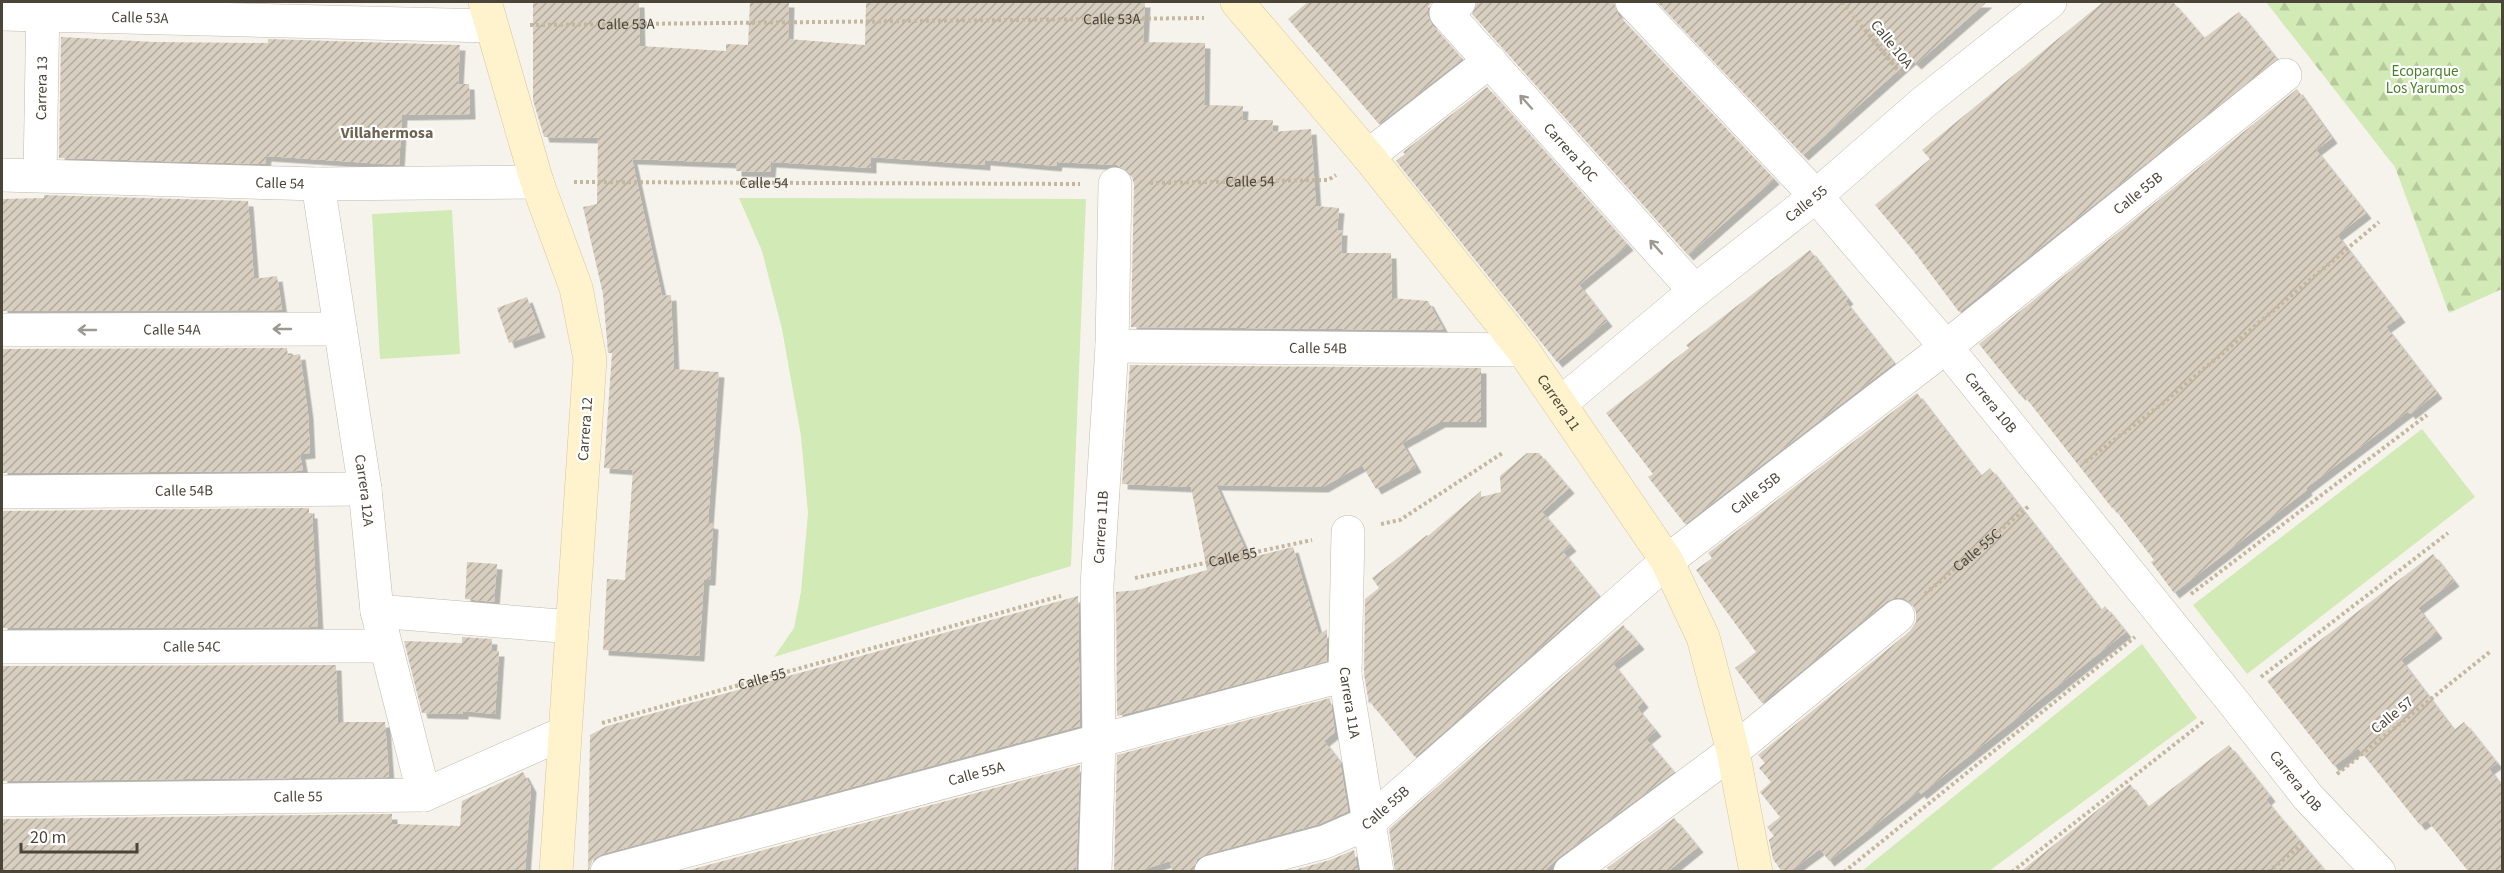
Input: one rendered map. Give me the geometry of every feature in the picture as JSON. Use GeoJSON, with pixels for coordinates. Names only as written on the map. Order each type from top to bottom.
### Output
{"type":"FeatureCollection","features":[{"type":"Feature","properties":{"kind":"street","name":"Carrera 10B"},"geometry":{"type":"LineString","coordinates":[[1632,2],[1816,196],[1946,347],[2308,797],[2330,823],[2379,872]]}},
{"type":"Feature","properties":{"kind":"street","name":"Calle 55"},"geometry":{"type":"LineString","coordinates":[[1562,403],[1695,291],[1816,196],[1924,102],[2050,2]]}},
{"type":"Feature","properties":{"kind":"street","name":"Carrera 10C"},"geometry":{"type":"LineString","coordinates":[[1452,7],[1490,61],[1695,291]]}},
{"type":"Feature","properties":{"kind":"street","name":"Calle 53A"},"geometry":{"type":"LineString","coordinates":[[2,14],[43,8],[488,14]]}},
{"type":"Feature","properties":{"kind":"street","name":"Carrera 13"},"geometry":{"type":"LineString","coordinates":[[40,175],[43,8]]}},
{"type":"Feature","properties":{"kind":"street","name":"Carrera 11"},"geometry":{"type":"LineString","coordinates":[[1243,9],[1368,156],[1523,350],[1562,403],[1667,561],[1703,637],[1732,751],[1756,872]]}},
{"type":"Feature","properties":{"kind":"street","name":"Carrera 12"},"geometry":{"type":"LineString","coordinates":[[488,14],[537,182],[576,288],[590,359],[556,872]]}},
{"type":"Feature","properties":{"kind":"street"},"geometry":{"type":"LineString","coordinates":[[1368,156],[1490,61]]}},
{"type":"Feature","properties":{"kind":"street","name":"Calle 55B"},"geometry":{"type":"LineString","coordinates":[[1210,872],[1325,842],[1368,823],[1667,561],[1946,347],[2285,75]]}},
{"type":"Feature","properties":{"kind":"street","name":"Calle 54"},"geometry":{"type":"LineString","coordinates":[[2,175],[318,184],[537,182]]}},
{"type":"Feature","properties":{"kind":"street","name":"Carrera 12A"},"geometry":{"type":"LineString","coordinates":[[318,184],[365,489],[377,611],[424,795]]}},
{"type":"Feature","properties":{"kind":"street","name":"Carrera 11B"},"geometry":{"type":"LineString","coordinates":[[1095,872],[1099,741],[1097,586],[1112,346],[1115,184]]}},
{"type":"Feature","properties":{"kind":"street","name":"Calle 54A"},"geometry":{"type":"LineString","coordinates":[[2,330],[340,329]]}},
{"type":"Feature","properties":{"kind":"street","name":"Calle 54B"},"geometry":{"type":"LineString","coordinates":[[1112,346],[1523,350]]}},
{"type":"Feature","properties":{"kind":"street","name":"Calle 54B"},"geometry":{"type":"LineString","coordinates":[[2,492],[365,489]]}},
{"type":"Feature","properties":{"kind":"street","name":"Carrera 11A"},"geometry":{"type":"LineString","coordinates":[[1348,532],[1345,675],[1377,872]]}},
{"type":"Feature","properties":{"kind":"street"},"geometry":{"type":"LineString","coordinates":[[377,611],[572,627]]}},
{"type":"Feature","properties":{"kind":"street"},"geometry":{"type":"LineString","coordinates":[[1570,872],[1732,751],[1898,616]]}},
{"type":"Feature","properties":{"kind":"street","name":"Calle 54C"},"geometry":{"type":"LineString","coordinates":[[2,647],[385,646]]}},
{"type":"Feature","properties":{"kind":"street","name":"Calle 55A"},"geometry":{"type":"LineString","coordinates":[[608,872],[1345,675]]}},
{"type":"Feature","properties":{"kind":"street","name":"Calle 55"},"geometry":{"type":"LineString","coordinates":[[2,800],[424,795],[564,733]]}},
{"type":"Feature","properties":{"kind":"path","name":"Calle 10A"},"geometry":{"type":"LineString","coordinates":[[1842,2],[1924,102]]}},
{"type":"Feature","properties":{"kind":"path","name":"Calle 53A"},"geometry":{"type":"LineString","coordinates":[[488,14],[1243,9]]}},
{"type":"Feature","properties":{"kind":"path","name":"Calle 54"},"geometry":{"type":"LineString","coordinates":[[537,182],[1115,184],[1328,180],[1368,156]]}},
{"type":"Feature","properties":{"kind":"path","name":"Calle 55C"},"geometry":{"type":"LineString","coordinates":[[1898,616],[2056,484],[2162,404],[2379,222]]}},
{"type":"Feature","properties":{"kind":"path","name":"Calle 55"},"geometry":{"type":"LineString","coordinates":[[564,733],[1097,586],[1400,520],[1504,452]]}},
{"type":"Feature","properties":{"kind":"path","name":"Calle 57"},"geometry":{"type":"LineString","coordinates":[[2308,797],[2491,651]]}},
{"type":"Feature","properties":{"kind":"path"},"geometry":{"type":"LineString","coordinates":[[2268,872],[2330,823]]}},
{"type":"Feature","properties":{"kind":"green space","name":"Ecoparque Los Yarumos"},"geometry":{"type":"Polygon","coordinates":[[[2266,2],[2502,2],[2502,289],[2449,313],[2395,167],[2266,2]]]}},
{"type":"Feature","properties":{"kind":"green space"},"geometry":{"type":"Polygon","coordinates":[[[739,198],[1086,199],[1071,566],[774,657],[794,628],[801,592],[808,513],[801,436],[782,329],[762,251],[739,198]]]}},
{"type":"Feature","properties":{"kind":"green space"},"geometry":{"type":"Polygon","coordinates":[[[452,210],[460,354],[380,359],[372,214],[452,210]]]}},
{"type":"Feature","properties":{"kind":"green space"},"geometry":{"type":"Polygon","coordinates":[[[2422,429],[2475,497],[2247,674],[2193,605],[2422,429]]]}},
{"type":"Feature","properties":{"kind":"green space"},"geometry":{"type":"Polygon","coordinates":[[[2142,644],[2197,718],[1989,871],[1862,871],[2142,644]]]}},
{"type":"Feature","properties":{"kind":"building"},"geometry":{"type":"Polygon","coordinates":[[[533,2],[639,2],[640,46],[726,51],[726,44],[748,45],[750,2],[789,2],[788,39],[865,45],[866,2],[1145,2],[1143,42],[1205,43],[1204,105],[1243,106],[1242,120],[1273,120],[1272,132],[1311,129],[1316,206],[1339,208],[1337,230],[1342,230],[1341,253],[1391,253],[1392,298],[1428,301],[1444,330],[1131,327],[1134,184],[1131,174],[1117,165],[1057,162],[1056,166],[985,160],[985,165],[871,157],[871,168],[771,162],[770,172],[736,171],[736,163],[632,159],[662,296],[671,295],[674,369],[719,372],[708,523],[713,524],[710,580],[704,580],[699,656],[603,650],[607,579],[625,580],[633,470],[604,468],[612,353],[608,353],[603,294],[583,207],[597,204],[598,138],[544,137],[533,100],[533,2]]]}},
{"type":"Feature","properties":{"kind":"building"},"geometry":{"type":"Polygon","coordinates":[[[1308,2],[1432,2],[1428,7],[1428,16],[1432,25],[1462,59],[1379,124],[1288,19],[1308,2]]]}},
{"type":"Feature","properties":{"kind":"building"},"geometry":{"type":"Polygon","coordinates":[[[1477,2],[1614,2],[1618,15],[1774,179],[1688,255],[1472,14],[1477,2]]]}},
{"type":"Feature","properties":{"kind":"building"},"geometry":{"type":"Polygon","coordinates":[[[1657,2],[1987,2],[1916,64],[1911,59],[1803,155],[1657,2]]]}},
{"type":"Feature","properties":{"kind":"building"},"geometry":{"type":"Polygon","coordinates":[[[2103,2],[2173,2],[2204,38],[2239,12],[2277,59],[1959,312],[1912,249],[1875,205],[1930,159],[1922,150],[2103,2]]]}},
{"type":"Feature","properties":{"kind":"building"},"geometry":{"type":"Polygon","coordinates":[[[61,37],[154,42],[268,43],[268,39],[460,45],[458,84],[469,84],[470,114],[402,115],[399,165],[266,156],[265,164],[59,158],[61,37]]]}},
{"type":"Feature","properties":{"kind":"building"},"geometry":{"type":"Polygon","coordinates":[[[1487,87],[1628,245],[1579,285],[1607,321],[1557,362],[1396,161],[1405,154],[1403,152],[1487,87]]]}},
{"type":"Feature","properties":{"kind":"building"},"geometry":{"type":"Polygon","coordinates":[[[2297,89],[2332,138],[2316,150],[2366,213],[2337,235],[2400,317],[2386,327],[2437,393],[2410,414],[2408,411],[2306,488],[2307,490],[2174,593],[2151,562],[2154,560],[2113,507],[2022,393],[2020,395],[1979,344],[2297,89]]]}},
{"type":"Feature","properties":{"kind":"building"},"geometry":{"type":"Polygon","coordinates":[[[44,195],[248,201],[254,279],[277,276],[282,310],[2,311],[2,199],[44,198],[44,195]]]}},
{"type":"Feature","properties":{"kind":"building"},"geometry":{"type":"Polygon","coordinates":[[[1810,250],[1848,299],[1845,301],[1894,363],[1685,524],[1648,477],[1653,474],[1606,413],[1689,348],[1686,345],[1810,250]]]}},
{"type":"Feature","properties":{"kind":"building"},"geometry":{"type":"Polygon","coordinates":[[[527,297],[540,332],[509,343],[497,308],[527,297]]]}},
{"type":"Feature","properties":{"kind":"building"},"geometry":{"type":"Polygon","coordinates":[[[287,348],[288,356],[300,354],[308,413],[310,453],[300,454],[303,471],[2,473],[2,349],[287,348]]]}},
{"type":"Feature","properties":{"kind":"building"},"geometry":{"type":"Polygon","coordinates":[[[1130,365],[1481,368],[1481,422],[1440,422],[1402,443],[1416,467],[1376,489],[1362,465],[1323,487],[1216,485],[1249,558],[1293,547],[1319,635],[1327,629],[1327,661],[1117,716],[1116,592],[1138,590],[1207,570],[1191,487],[1122,484],[1130,365]]]}},
{"type":"Feature","properties":{"kind":"building"},"geometry":{"type":"Polygon","coordinates":[[[1917,393],[1981,476],[1990,468],[2101,610],[2105,606],[2126,632],[1921,794],[1919,791],[1829,861],[1820,849],[1789,872],[1782,872],[1773,859],[1769,840],[1774,836],[1767,827],[1780,817],[1760,792],[1771,782],[1759,768],[1765,763],[1758,755],[1910,631],[1916,622],[1916,612],[1912,604],[1904,598],[1887,601],[1762,703],[1735,668],[1756,652],[1696,570],[1712,558],[1708,553],[1917,393]]]}},
{"type":"Feature","properties":{"kind":"building"},"geometry":{"type":"Polygon","coordinates":[[[1527,453],[1539,453],[1569,488],[1542,512],[1571,546],[1563,552],[1599,596],[1415,757],[1370,702],[1369,704],[1364,674],[1365,599],[1379,588],[1372,578],[1428,536],[1481,491],[1481,497],[1501,492],[1500,476],[1527,453]]]}},
{"type":"Feature","properties":{"kind":"building"},"geometry":{"type":"Polygon","coordinates":[[[309,508],[309,513],[312,513],[318,627],[2,628],[2,511],[309,508]]]}},
{"type":"Feature","properties":{"kind":"building"},"geometry":{"type":"Polygon","coordinates":[[[2433,554],[2454,581],[2418,608],[2437,633],[2401,660],[2454,730],[2464,722],[2497,763],[2489,769],[2502,786],[2502,872],[2469,872],[2427,820],[2420,825],[2358,748],[2334,766],[2267,681],[2433,554]]]}},
{"type":"Feature","properties":{"kind":"building"},"geometry":{"type":"Polygon","coordinates":[[[467,562],[497,564],[494,602],[465,599],[467,562]]]}},
{"type":"Feature","properties":{"kind":"building"},"geometry":{"type":"Polygon","coordinates":[[[1078,596],[1080,726],[602,854],[593,859],[588,872],[590,735],[607,726],[1078,596]]]}},
{"type":"Feature","properties":{"kind":"building"},"geometry":{"type":"Polygon","coordinates":[[[1623,625],[1639,644],[1613,664],[1643,702],[1637,708],[1656,731],[1646,739],[1674,772],[1559,857],[1543,872],[1395,872],[1389,829],[1623,625]]]}},
{"type":"Feature","properties":{"kind":"building"},"geometry":{"type":"Polygon","coordinates":[[[462,637],[492,639],[491,651],[499,651],[495,714],[463,711],[463,714],[422,713],[404,641],[462,643],[462,637]]]}},
{"type":"Feature","properties":{"kind":"building"},"geometry":{"type":"Polygon","coordinates":[[[336,665],[338,722],[385,722],[389,777],[2,781],[2,666],[336,665]]]}},
{"type":"Feature","properties":{"kind":"building"},"geometry":{"type":"Polygon","coordinates":[[[1330,698],[1335,732],[1324,741],[1340,762],[1348,811],[1319,824],[1206,854],[1197,859],[1193,872],[1172,872],[1170,861],[1136,872],[1114,872],[1117,755],[1330,698]]]}},
{"type":"Feature","properties":{"kind":"building"},"geometry":{"type":"Polygon","coordinates":[[[2229,745],[2270,796],[2266,800],[2326,872],[2020,872],[2130,784],[2148,807],[2229,745]]]}},
{"type":"Feature","properties":{"kind":"building"},"geometry":{"type":"Polygon","coordinates":[[[1080,765],[1076,872],[682,872],[1080,765]]]}},
{"type":"Feature","properties":{"kind":"building"},"geometry":{"type":"Polygon","coordinates":[[[523,772],[531,787],[525,872],[2,872],[2,819],[392,814],[392,824],[460,826],[462,801],[523,772]]]}},
{"type":"Feature","properties":{"kind":"building"},"geometry":{"type":"Polygon","coordinates":[[[1674,818],[1698,847],[1667,872],[1610,872],[1607,868],[1674,818]]]}},
{"type":"Feature","properties":{"kind":"building"},"geometry":{"type":"Polygon","coordinates":[[[1354,850],[1358,872],[1287,872],[1330,860],[1354,850]]]}},
{"type":"Feature","properties":{"kind":"district","name":"Villahermosa"},"geometry":{"type":"Point","coordinates":[387,132]}}]}
